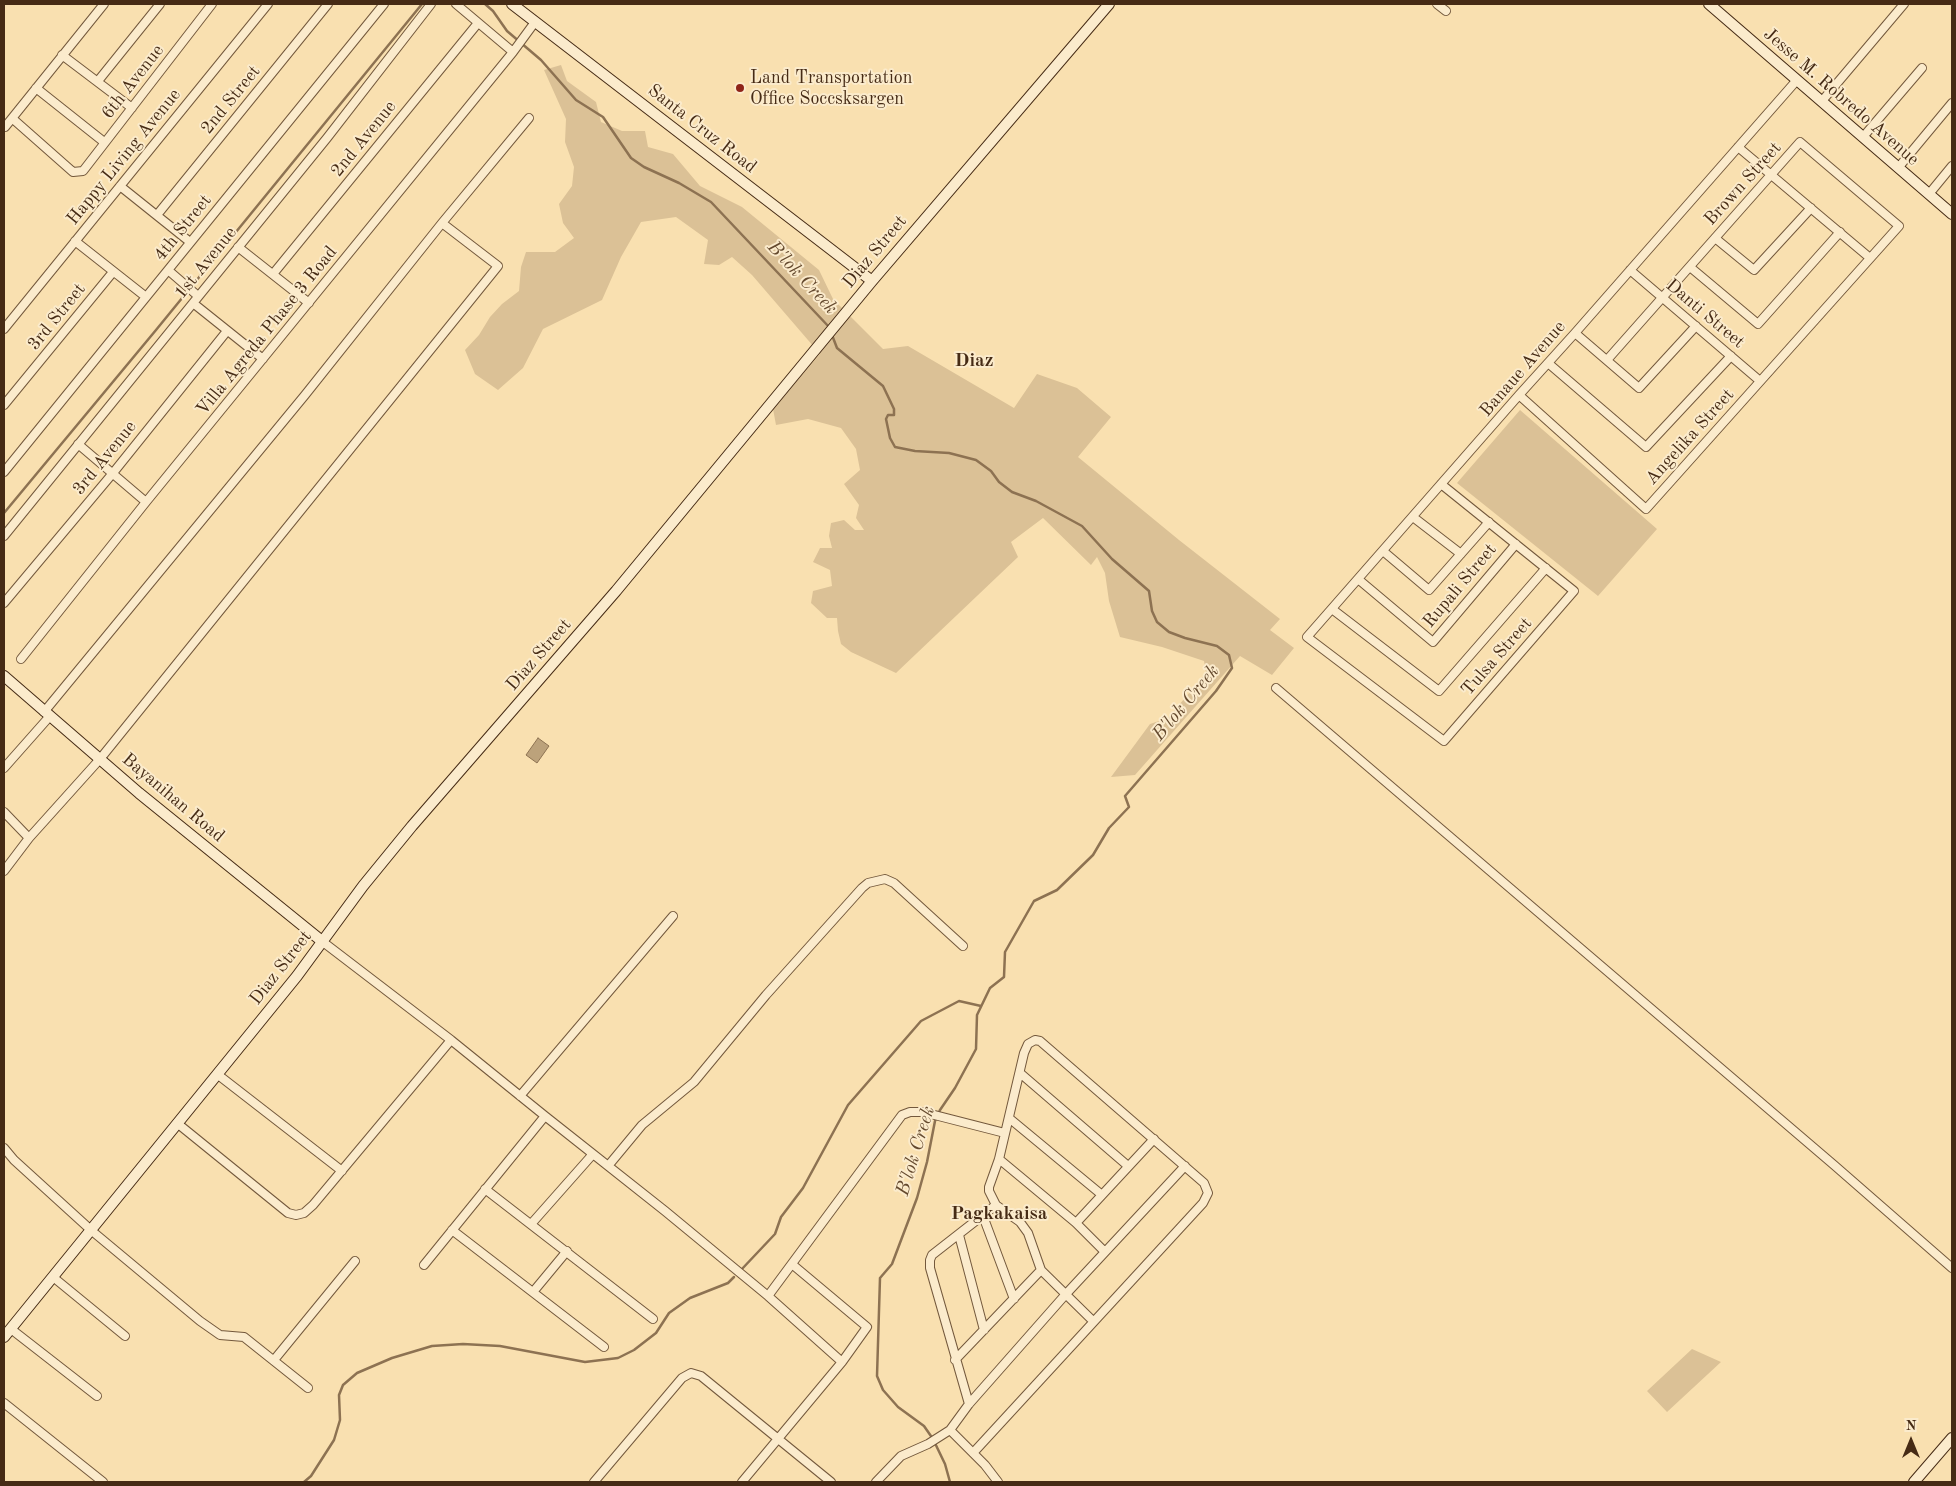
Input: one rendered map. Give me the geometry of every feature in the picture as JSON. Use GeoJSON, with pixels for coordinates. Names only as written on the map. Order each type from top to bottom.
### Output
{"type":"FeatureCollection","features":[{"type":"Feature","properties":{"kind":"main road","name":"Santa Cruz Road"},"geometry":{"type":"LineString","coordinates":[[512,4],[872,280]]}},
{"type":"Feature","properties":{"kind":"main road","name":"Diaz Street"},"geometry":{"type":"LineString","coordinates":[[4,1337],[324,942],[358,893],[412,826],[616,591],[872,280],[1110,4]]}},
{"type":"Feature","properties":{"kind":"main road","name":"Jesse M. Robredo Avenue"},"geometry":{"type":"LineString","coordinates":[[1709,4],[1952,214]]}},
{"type":"Feature","properties":{"kind":"main road","name":"Bayanihan Road"},"geometry":{"type":"LineString","coordinates":[[4,676],[196,839],[324,942]]}},
{"type":"Feature","properties":{"kind":"main road"},"geometry":{"type":"LineString","coordinates":[[1914,1482],[1952,1438]]}},
{"type":"Feature","properties":{"kind":"street"},"geometry":{"type":"LineString","coordinates":[[5,127],[104,4]]}},
{"type":"Feature","properties":{"kind":"street"},"geometry":{"type":"LineString","coordinates":[[98,81],[160,4]]}},
{"type":"Feature","properties":{"kind":"street","name":"6th Avenue"},"geometry":{"type":"LineString","coordinates":[[13,119],[73,172],[80,172],[86,168],[104,142],[212,4]]}},
{"type":"Feature","properties":{"kind":"street","name":"Happy Living Avenue"},"geometry":{"type":"LineString","coordinates":[[4,329],[268,4]]}},
{"type":"Feature","properties":{"kind":"street","name":"2nd Street"},"geometry":{"type":"LineString","coordinates":[[157,215],[328,4]]}},
{"type":"Feature","properties":{"kind":"street","name":"4th Street"},"geometry":{"type":"LineString","coordinates":[[4,472],[384,4]]}},
{"type":"Feature","properties":{"kind":"street"},"geometry":{"type":"LineString","coordinates":[[456,4],[513,52]]}},
{"type":"Feature","properties":{"kind":"street"},"geometry":{"type":"LineString","coordinates":[[1437,4],[1446,11]]}},
{"type":"Feature","properties":{"kind":"street"},"geometry":{"type":"LineString","coordinates":[[1822,101],[1904,4]]}},
{"type":"Feature","properties":{"kind":"street","name":"1st Avenue"},"geometry":{"type":"LineString","coordinates":[[4,536],[193,303],[192,291],[238,247],[327,138],[429,5]]}},
{"type":"Feature","properties":{"kind":"street","name":"2nd Avenue"},"geometry":{"type":"LineString","coordinates":[[273,274],[478,22]]}},
{"type":"Feature","properties":{"kind":"street","name":"Villa Agreda Phase 3 Road"},"geometry":{"type":"LineString","coordinates":[[21,659],[146,502],[536,22]]}},
{"type":"Feature","properties":{"kind":"street"},"geometry":{"type":"LineString","coordinates":[[62,55],[132,108]]}},
{"type":"Feature","properties":{"kind":"street"},"geometry":{"type":"LineString","coordinates":[[1863,137],[1922,68]]}},
{"type":"Feature","properties":{"kind":"street","name":"Banaue Avenue"},"geometry":{"type":"LineString","coordinates":[[1308,637],[1797,80]]}},
{"type":"Feature","properties":{"kind":"street"},"geometry":{"type":"LineString","coordinates":[[36,88],[104,142]]}},
{"type":"Feature","properties":{"kind":"street"},"geometry":{"type":"LineString","coordinates":[[1898,168],[1952,103]]}},
{"type":"Feature","properties":{"kind":"street"},"geometry":{"type":"LineString","coordinates":[[4,768],[7,759],[47,714],[442,223],[529,118]]}},
{"type":"Feature","properties":{"kind":"street","name":"Brown Street"},"geometry":{"type":"LineString","coordinates":[[1607,360],[1800,142],[1898,226]]}},
{"type":"Feature","properties":{"kind":"street"},"geometry":{"type":"LineString","coordinates":[[1738,147],[1870,258]]}},
{"type":"Feature","properties":{"kind":"street"},"geometry":{"type":"LineString","coordinates":[[1929,194],[1952,166]]}},
{"type":"Feature","properties":{"kind":"street"},"geometry":{"type":"LineString","coordinates":[[120,186],[190,242]]}},
{"type":"Feature","properties":{"kind":"street"},"geometry":{"type":"LineString","coordinates":[[1715,238],[1754,270],[1811,208]]}},
{"type":"Feature","properties":{"kind":"street"},"geometry":{"type":"LineString","coordinates":[[4,871],[29,838],[100,759],[498,266],[442,223]]}},
{"type":"Feature","properties":{"kind":"street","name":"Angelika Street"},"geometry":{"type":"LineString","coordinates":[[1520,395],[1646,509],[1898,226]]}},
{"type":"Feature","properties":{"kind":"street"},"geometry":{"type":"LineString","coordinates":[[1690,267],[1758,324],[1840,232]]}},
{"type":"Feature","properties":{"kind":"street"},"geometry":{"type":"LineString","coordinates":[[75,241],[146,297]]}},
{"type":"Feature","properties":{"kind":"street"},"geometry":{"type":"LineString","coordinates":[[238,247],[309,303]]}},
{"type":"Feature","properties":{"kind":"street"},"geometry":{"type":"LineString","coordinates":[[168,270],[192,291]]}},
{"type":"Feature","properties":{"kind":"street","name":"Danti Street"},"geometry":{"type":"LineString","coordinates":[[1630,270],[1760,381]]}},
{"type":"Feature","properties":{"kind":"street","name":"3rd Street"},"geometry":{"type":"LineString","coordinates":[[4,405],[113,272]]}},
{"type":"Feature","properties":{"kind":"street"},"geometry":{"type":"LineString","coordinates":[[193,303],[263,359]]}},
{"type":"Feature","properties":{"kind":"street"},"geometry":{"type":"LineString","coordinates":[[1574,333],[1639,388],[1696,326]]}},
{"type":"Feature","properties":{"kind":"street","name":"3rd Avenue"},"geometry":{"type":"LineString","coordinates":[[4,602],[113,473],[227,331]]}},
{"type":"Feature","properties":{"kind":"street"},"geometry":{"type":"LineString","coordinates":[[1548,363],[1646,447],[1731,356]]}},
{"type":"Feature","properties":{"kind":"street"},"geometry":{"type":"LineString","coordinates":[[78,444],[146,502]]}},
{"type":"Feature","properties":{"kind":"street","name":"Tulsa Street"},"geometry":{"type":"LineString","coordinates":[[1308,637],[1444,741],[1574,591],[1441,484]]}},
{"type":"Feature","properties":{"kind":"street"},"geometry":{"type":"LineString","coordinates":[[1413,516],[1461,554]]}},
{"type":"Feature","properties":{"kind":"street"},"geometry":{"type":"LineString","coordinates":[[1383,551],[1429,590],[1489,522]]}},
{"type":"Feature","properties":{"kind":"street","name":"Rupali Street"},"geometry":{"type":"LineString","coordinates":[[1358,579],[1433,642],[1516,544]]}},
{"type":"Feature","properties":{"kind":"street"},"geometry":{"type":"LineString","coordinates":[[1332,609],[1439,691],[1546,568]]}},
{"type":"Feature","properties":{"kind":"street"},"geometry":{"type":"LineString","coordinates":[[1276,688],[1813,1146],[1952,1268]]}},
{"type":"Feature","properties":{"kind":"street"},"geometry":{"type":"LineString","coordinates":[[4,812],[29,838]]}},
{"type":"Feature","properties":{"kind":"street"},"geometry":{"type":"LineString","coordinates":[[608,1166],[642,1125],[694,1082],[766,995],[862,888],[868,884],[885,879],[894,883],[964,946]]}},
{"type":"Feature","properties":{"kind":"street"},"geometry":{"type":"LineString","coordinates":[[520,1096],[673,916]]}},
{"type":"Feature","properties":{"kind":"street"},"geometry":{"type":"LineString","coordinates":[[324,942],[666,1211],[768,1296],[842,1362]]}},
{"type":"Feature","properties":{"kind":"street"},"geometry":{"type":"LineString","coordinates":[[177,1124],[288,1213],[296,1215],[304,1213],[313,1206],[451,1040]]}},
{"type":"Feature","properties":{"kind":"street"},"geometry":{"type":"LineString","coordinates":[[973,1453],[1206,1198],[1207,1188],[1204,1183],[1040,1041],[1035,1040],[1028,1044],[1024,1052],[999,1158],[988,1187],[996,1205],[1020,1222],[1028,1233],[1041,1270],[1093,1320]]}},
{"type":"Feature","properties":{"kind":"street"},"geometry":{"type":"LineString","coordinates":[[1020,1073],[1128,1166]]}},
{"type":"Feature","properties":{"kind":"street"},"geometry":{"type":"LineString","coordinates":[[217,1074],[342,1171]]}},
{"type":"Feature","properties":{"kind":"street"},"geometry":{"type":"LineString","coordinates":[[768,1296],[793,1265],[902,1114],[910,1112],[932,1114],[1005,1133]]}},
{"type":"Feature","properties":{"kind":"street"},"geometry":{"type":"LineString","coordinates":[[424,1265],[545,1116]]}},
{"type":"Feature","properties":{"kind":"street"},"geometry":{"type":"LineString","coordinates":[[1009,1118],[1102,1195]]}},
{"type":"Feature","properties":{"kind":"street"},"geometry":{"type":"LineString","coordinates":[[1076,1224],[1154,1138]]}},
{"type":"Feature","properties":{"kind":"street"},"geometry":{"type":"LineString","coordinates":[[4,1148],[14,1160],[92,1230],[215,1332],[220,1335],[244,1337],[308,1388]]}},
{"type":"Feature","properties":{"kind":"street"},"geometry":{"type":"LineString","coordinates":[[532,1224],[593,1154]]}},
{"type":"Feature","properties":{"kind":"street"},"geometry":{"type":"LineString","coordinates":[[999,1158],[1076,1224],[1105,1252]]}},
{"type":"Feature","properties":{"kind":"street"},"geometry":{"type":"LineString","coordinates":[[876,1482],[901,1456],[928,1444],[950,1430],[969,1404],[1066,1294],[1185,1166]]}},
{"type":"Feature","properties":{"kind":"street"},"geometry":{"type":"LineString","coordinates":[[485,1189],[653,1319]]}},
{"type":"Feature","properties":{"kind":"street"},"geometry":{"type":"LineString","coordinates":[[969,1404],[955,1360],[930,1264],[932,1255],[996,1205]]}},
{"type":"Feature","properties":{"kind":"street"},"geometry":{"type":"LineString","coordinates":[[983,1216],[1014,1299]]}},
{"type":"Feature","properties":{"kind":"street"},"geometry":{"type":"LineString","coordinates":[[452,1230],[604,1347]]}},
{"type":"Feature","properties":{"kind":"street"},"geometry":{"type":"LineString","coordinates":[[959,1235],[984,1330]]}},
{"type":"Feature","properties":{"kind":"street"},"geometry":{"type":"LineString","coordinates":[[533,1292],[567,1251]]}},
{"type":"Feature","properties":{"kind":"street"},"geometry":{"type":"LineString","coordinates":[[274,1360],[355,1261]]}},
{"type":"Feature","properties":{"kind":"street"},"geometry":{"type":"LineString","coordinates":[[742,1482],[842,1362],[867,1327],[793,1265]]}},
{"type":"Feature","properties":{"kind":"street"},"geometry":{"type":"LineString","coordinates":[[955,1360],[1041,1270]]}},
{"type":"Feature","properties":{"kind":"street"},"geometry":{"type":"LineString","coordinates":[[53,1277],[125,1336]]}},
{"type":"Feature","properties":{"kind":"street"},"geometry":{"type":"LineString","coordinates":[[11,1329],[98,1396]]}},
{"type":"Feature","properties":{"kind":"street"},"geometry":{"type":"LineString","coordinates":[[594,1482],[682,1378],[691,1373],[701,1376],[831,1482]]}},
{"type":"Feature","properties":{"kind":"street"},"geometry":{"type":"LineString","coordinates":[[4,1403],[103,1482]]}},
{"type":"Feature","properties":{"kind":"street"},"geometry":{"type":"LineString","coordinates":[[950,1430],[998,1482]]}},
{"type":"Feature","properties":{"kind":"shaded area"},"geometry":{"type":"Polygon","coordinates":[[[561,65],[567,81],[596,102],[601,122],[622,131],[645,131],[648,147],[673,154],[700,186],[742,207],[819,270],[833,299],[883,349],[908,346],[1014,408],[1037,374],[1077,388],[1111,417],[1078,457],[1179,540],[1280,619],[1270,630],[1294,648],[1272,675],[1240,656],[1135,775],[1111,777],[1150,724],[1168,718],[1206,673],[1204,661],[1162,647],[1120,637],[1109,601],[1105,573],[1097,557],[1091,565],[1043,518],[1011,542],[1018,557],[896,673],[851,652],[841,644],[837,618],[827,618],[811,603],[813,591],[832,586],[830,570],[813,562],[820,548],[832,548],[829,536],[831,523],[844,520],[855,530],[864,530],[856,518],[859,505],[844,484],[860,470],[856,449],[841,428],[808,419],[776,425],[773,409],[820,354],[752,275],[732,257],[719,265],[704,264],[708,240],[676,217],[641,222],[621,257],[602,300],[543,329],[523,368],[498,390],[475,374],[465,350],[479,335],[490,317],[502,304],[519,291],[521,267],[526,252],[555,252],[574,238],[563,223],[559,204],[572,186],[574,167],[565,142],[566,119],[544,70],[561,65]]]}},
{"type":"Feature","properties":{"kind":"shaded area"},"geometry":{"type":"Polygon","coordinates":[[[1520,410],[1657,529],[1598,596],[1457,483],[1520,410]]]}},
{"type":"Feature","properties":{"kind":"shaded area"},"geometry":{"type":"Polygon","coordinates":[[[538,738],[549,746],[537,763],[526,755],[538,738]]]}},
{"type":"Feature","properties":{"kind":"shaded area"},"geometry":{"type":"Polygon","coordinates":[[[1692,1349],[1721,1362],[1667,1412],[1647,1391],[1692,1349]]]}},
{"type":"Feature","properties":{"kind":"waterway"},"geometry":{"type":"LineString","coordinates":[[4,513],[422,4]]}},
{"type":"Feature","properties":{"kind":"waterway","name":"B'lok Creek"},"geometry":{"type":"LineString","coordinates":[[485,4],[493,11],[507,31],[541,60],[576,100],[603,117],[631,158],[644,167],[679,183],[711,202],[830,328]]}},
{"type":"Feature","properties":{"kind":"waterway","name":"B'lok Creek"},"geometry":{"type":"LineString","coordinates":[[832,335],[837,348],[883,386],[894,409],[894,415],[888,415],[886,419],[890,438],[895,447],[915,451],[949,453],[976,460],[991,471],[999,482],[1012,492],[1036,501],[1082,526],[1112,559],[1149,591],[1152,611],[1157,622],[1169,632],[1217,646],[1229,655],[1232,668],[1216,691],[1125,796],[1129,807],[1109,828],[1093,855],[1057,890],[1034,901],[1005,952],[1004,977],[990,988],[977,1015],[976,1049],[935,1121],[927,1162],[917,1198],[892,1264],[880,1278],[877,1376],[883,1390],[898,1407],[924,1426],[933,1439],[945,1464],[950,1482]]}},
{"type":"Feature","properties":{"kind":"waterway"},"geometry":{"type":"LineString","coordinates":[[741,1270],[775,1234],[781,1217],[803,1188],[848,1105],[921,1021],[959,1001],[981,1006]]}},
{"type":"Feature","properties":{"kind":"waterway"},"geometry":{"type":"LineString","coordinates":[[304,1482],[311,1476],[334,1440],[340,1420],[339,1395],[343,1385],[357,1373],[392,1358],[432,1346],[463,1344],[500,1346],[585,1362],[618,1358],[634,1350],[656,1333],[669,1313],[690,1298],[728,1283],[734,1277]]}},
{"type":"Feature","properties":{"kind":"place","name":"Land Transportation Office Soccsksargen"},"geometry":{"type":"Point","coordinates":[740,88]}},
{"type":"Feature","properties":{"kind":"district","name":"Diaz"},"geometry":{"type":"Point","coordinates":[974,361]}},
{"type":"Feature","properties":{"kind":"district","name":"Pagkakaisa"},"geometry":{"type":"Point","coordinates":[999,1214]}}]}
